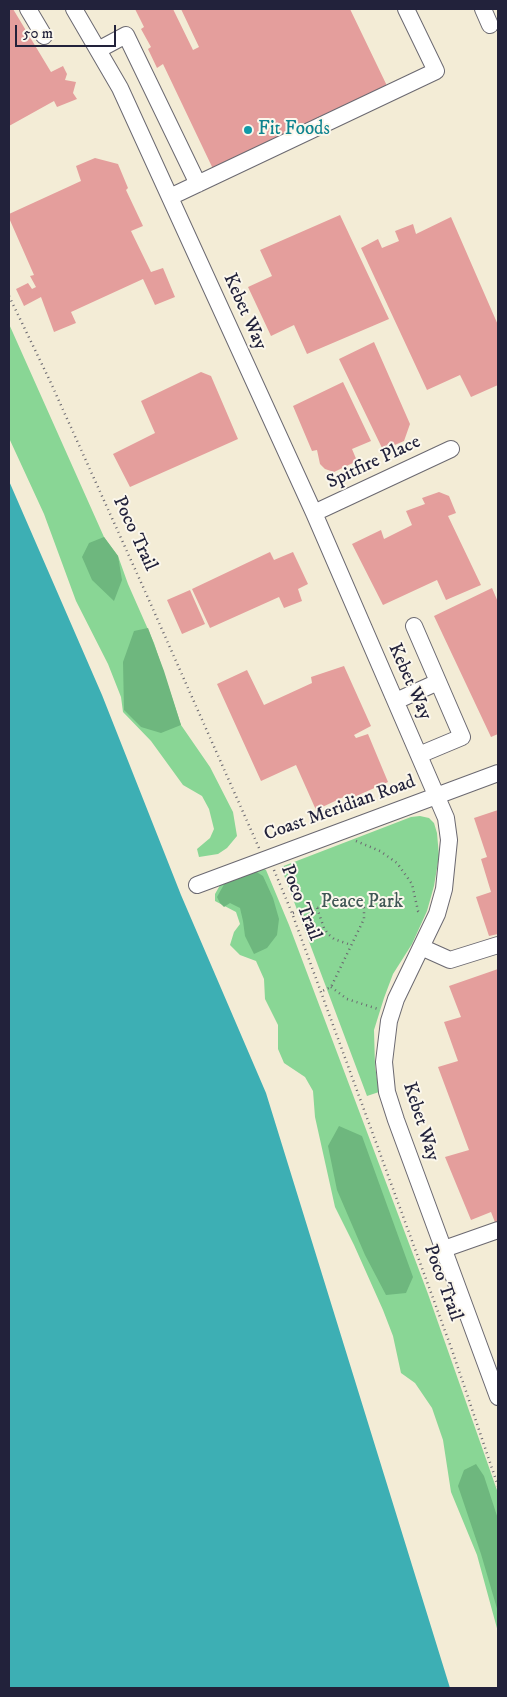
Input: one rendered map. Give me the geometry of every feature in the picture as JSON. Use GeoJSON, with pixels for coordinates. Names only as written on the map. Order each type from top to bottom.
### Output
{"type":"FeatureCollection","features":[{"type":"Feature","properties":{"kind":"street"},"geometry":{"type":"LineString","coordinates":[[28,9],[44,36]]}},
{"type":"Feature","properties":{"kind":"street","name":"Kebet Way"},"geometry":{"type":"LineString","coordinates":[[74,9],[120,88],[314,513],[446,818],[450,840],[444,889],[431,928],[396,998],[385,1039],[384,1062],[387,1092],[444,1249],[491,1354],[498,1397]]}},
{"type":"Feature","properties":{"kind":"street"},"geometry":{"type":"LineString","coordinates":[[170,197],[436,71],[406,9]]}},
{"type":"Feature","properties":{"kind":"street"},"geometry":{"type":"LineString","coordinates":[[482,9],[490,25]]}},
{"type":"Feature","properties":{"kind":"street"},"geometry":{"type":"LineString","coordinates":[[98,50],[126,35],[198,184]]}},
{"type":"Feature","properties":{"kind":"street"},"geometry":{"type":"LineString","coordinates":[[120,88],[145,77]]}},
{"type":"Feature","properties":{"kind":"street","name":"Spitfire Place"},"geometry":{"type":"LineString","coordinates":[[314,513],[451,449]]}},
{"type":"Feature","properties":{"kind":"street"},"geometry":{"type":"LineString","coordinates":[[414,626],[462,737],[419,755]]}},
{"type":"Feature","properties":{"kind":"street"},"geometry":{"type":"LineString","coordinates":[[396,701],[438,682]]}},
{"type":"Feature","properties":{"kind":"street","name":"Coast Meridian Road"},"geometry":{"type":"LineString","coordinates":[[197,886],[346,828],[498,773]]}},
{"type":"Feature","properties":{"kind":"street"},"geometry":{"type":"LineString","coordinates":[[421,947],[450,960],[498,944]]}},
{"type":"Feature","properties":{"kind":"street"},"geometry":{"type":"LineString","coordinates":[[444,1249],[498,1230]]}},
{"type":"Feature","properties":{"kind":"path","name":"Poco Trail"},"geometry":{"type":"LineString","coordinates":[[9,296],[50,381],[264,859],[272,866],[292,913],[452,1350],[498,1486]]}},
{"type":"Feature","properties":{"kind":"path"},"geometry":{"type":"LineString","coordinates":[[346,828],[350,838],[380,851],[397,863],[412,884],[418,911],[431,928]]}},
{"type":"Feature","properties":{"kind":"path"},"geometry":{"type":"LineString","coordinates":[[292,913],[344,899],[361,904],[365,913],[364,919],[331,988],[320,992]]}},
{"type":"Feature","properties":{"kind":"path"},"geometry":{"type":"LineString","coordinates":[[316,908],[328,934],[334,939],[352,945]]}},
{"type":"Feature","properties":{"kind":"path"},"geometry":{"type":"LineString","coordinates":[[331,988],[347,999],[391,1014]]}},
{"type":"Feature","properties":{"kind":"green space"},"geometry":{"type":"Polygon","coordinates":[[[9,324],[104,537],[118,556],[154,643],[181,725],[210,767],[233,812],[237,836],[227,848],[218,854],[199,857],[197,849],[210,838],[214,829],[209,809],[202,796],[183,785],[151,741],[123,712],[121,697],[108,664],[76,601],[44,514],[9,438],[9,324]]]}},
{"type":"Feature","properties":{"kind":"green space"},"geometry":{"type":"Polygon","coordinates":[[[104,537],[118,556],[122,580],[114,601],[92,580],[82,557],[89,543],[104,537]]]}},
{"type":"Feature","properties":{"kind":"green space"},"geometry":{"type":"Polygon","coordinates":[[[148,628],[181,725],[161,733],[141,727],[124,710],[123,662],[134,631],[148,628]]]}},
{"type":"Feature","properties":{"kind":"green space","name":"Peace Park"},"geometry":{"type":"Polygon","coordinates":[[[411,817],[429,818],[434,823],[437,833],[439,856],[434,886],[427,911],[412,944],[393,974],[384,998],[374,1030],[375,1066],[379,1092],[367,1096],[281,867],[411,817]]]}},
{"type":"Feature","properties":{"kind":"green space"},"geometry":{"type":"Polygon","coordinates":[[[261,867],[266,870],[289,925],[428,1294],[498,1493],[498,1632],[477,1555],[451,1492],[443,1440],[432,1408],[415,1383],[401,1373],[393,1336],[383,1310],[335,1207],[315,1117],[313,1091],[305,1077],[284,1063],[278,1049],[278,1025],[265,999],[264,979],[256,961],[240,955],[230,945],[234,932],[240,924],[236,912],[215,901],[215,894],[223,880],[261,867]]]}},
{"type":"Feature","properties":{"kind":"green space"},"geometry":{"type":"Polygon","coordinates":[[[255,871],[263,876],[273,898],[279,919],[277,935],[267,948],[254,954],[245,936],[240,908],[230,903],[224,907],[217,897],[227,879],[255,871]]]}},
{"type":"Feature","properties":{"kind":"green space"},"geometry":{"type":"Polygon","coordinates":[[[339,1126],[362,1136],[413,1277],[406,1293],[386,1295],[365,1255],[337,1190],[328,1146],[339,1126]]]}},
{"type":"Feature","properties":{"kind":"green space"},"geometry":{"type":"Polygon","coordinates":[[[476,1464],[484,1476],[498,1519],[498,1612],[458,1486],[464,1470],[476,1464]]]}},
{"type":"Feature","properties":{"kind":"water"},"geometry":{"type":"Polygon","coordinates":[[[9,481],[102,695],[181,895],[266,1093],[450,1688],[9,1688],[9,481]]]}},
{"type":"Feature","properties":{"kind":"building"},"geometry":{"type":"Polygon","coordinates":[[[9,9],[13,9],[51,72],[63,66],[67,74],[65,80],[76,82],[73,93],[77,99],[57,107],[54,101],[9,126],[9,9]]]}},
{"type":"Feature","properties":{"kind":"building","name":"Fit Foods"},"geometry":{"type":"Polygon","coordinates":[[[135,9],[173,9],[193,50],[199,47],[181,9],[350,9],[389,90],[214,171],[163,64],[157,68],[148,49],[151,47],[141,29],[144,27],[135,9]]]}},
{"type":"Feature","properties":{"kind":"building"},"geometry":{"type":"Polygon","coordinates":[[[95,158],[118,164],[128,188],[126,190],[143,226],[131,231],[151,272],[163,268],[175,297],[155,305],[143,279],[71,312],[76,323],[54,332],[41,297],[24,306],[16,289],[28,283],[32,289],[36,287],[30,276],[34,275],[9,218],[9,214],[81,181],[76,166],[95,158]]]}},
{"type":"Feature","properties":{"kind":"building"},"geometry":{"type":"Polygon","coordinates":[[[340,215],[389,319],[307,354],[294,325],[271,336],[248,287],[272,276],[260,250],[340,215]]]}},
{"type":"Feature","properties":{"kind":"building"},"geometry":{"type":"Polygon","coordinates":[[[451,217],[498,325],[498,385],[471,397],[460,375],[427,390],[361,248],[378,239],[382,248],[399,241],[395,231],[413,224],[416,234],[451,217]]]}},
{"type":"Feature","properties":{"kind":"building"},"geometry":{"type":"Polygon","coordinates":[[[374,342],[410,424],[404,441],[383,450],[339,359],[374,342]]]}},
{"type":"Feature","properties":{"kind":"building"},"geometry":{"type":"Polygon","coordinates":[[[201,372],[211,376],[238,439],[130,487],[113,454],[155,433],[141,401],[201,372]]]}},
{"type":"Feature","properties":{"kind":"building"},"geometry":{"type":"Polygon","coordinates":[[[343,382],[371,441],[352,449],[357,461],[334,472],[325,469],[320,464],[317,450],[312,451],[293,406],[343,382]]]}},
{"type":"Feature","properties":{"kind":"building"},"geometry":{"type":"Polygon","coordinates":[[[439,492],[449,496],[456,513],[448,516],[481,585],[446,600],[437,580],[383,605],[352,544],[381,530],[384,539],[412,525],[406,511],[425,504],[422,498],[439,492]]]}},
{"type":"Feature","properties":{"kind":"building"},"geometry":{"type":"Polygon","coordinates":[[[270,552],[274,560],[293,552],[308,584],[298,589],[302,601],[284,608],[279,597],[210,628],[192,589],[270,552]]]}},
{"type":"Feature","properties":{"kind":"building"},"geometry":{"type":"Polygon","coordinates":[[[492,588],[498,602],[498,734],[491,737],[434,616],[492,588]]]}},
{"type":"Feature","properties":{"kind":"building"},"geometry":{"type":"Polygon","coordinates":[[[190,590],[205,624],[182,634],[167,600],[190,590]]]}},
{"type":"Feature","properties":{"kind":"building"},"geometry":{"type":"Polygon","coordinates":[[[344,666],[371,726],[354,735],[356,738],[368,734],[388,782],[354,797],[352,793],[316,810],[296,765],[261,781],[217,684],[247,670],[264,705],[312,683],[311,677],[344,666]]]}},
{"type":"Feature","properties":{"kind":"building"},"geometry":{"type":"Polygon","coordinates":[[[498,810],[498,934],[489,936],[476,897],[491,892],[481,859],[487,857],[474,818],[498,810]]]}},
{"type":"Feature","properties":{"kind":"building"},"geometry":{"type":"Polygon","coordinates":[[[498,969],[498,1230],[491,1212],[471,1220],[445,1157],[469,1150],[438,1067],[458,1061],[444,1022],[461,1017],[449,986],[498,969]]]}},
{"type":"Feature","properties":{"kind":"place","name":"Fit Foods"},"geometry":{"type":"Point","coordinates":[248,130]}}]}
